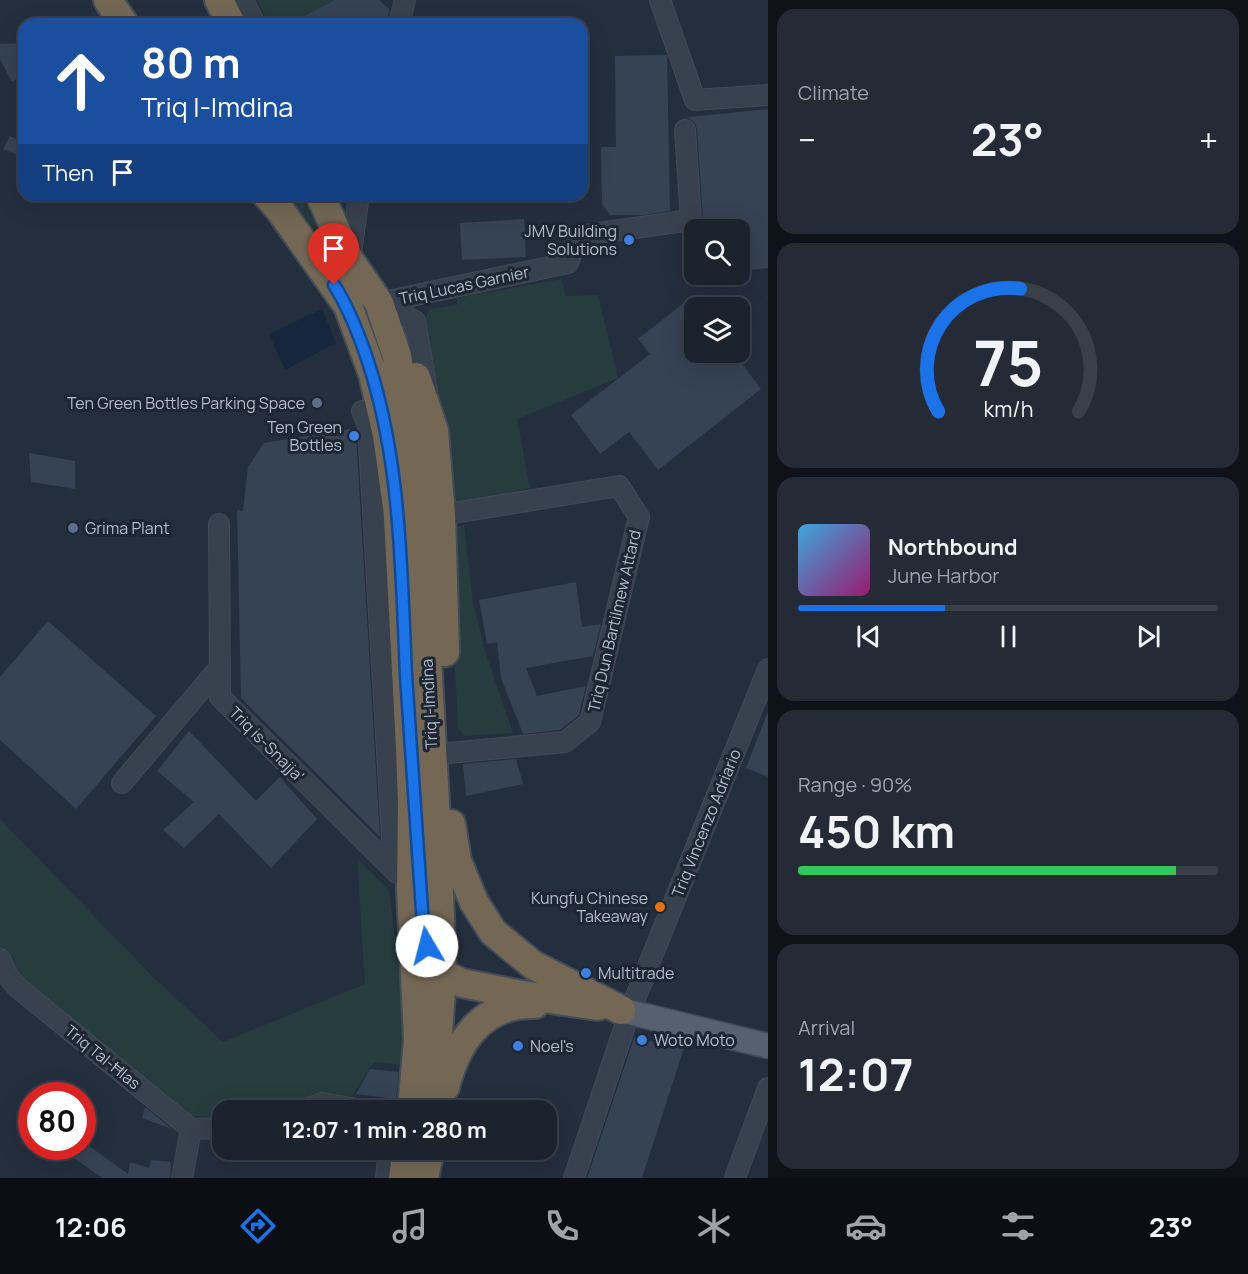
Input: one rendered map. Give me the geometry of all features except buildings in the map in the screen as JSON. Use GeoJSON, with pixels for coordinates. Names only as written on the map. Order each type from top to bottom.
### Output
{"type":"FeatureCollection","features":[{"type":"Feature","properties":{"kind":"highway"},"geometry":{"type":"LineString","coordinates":[[108,0],[122,18]]}},
{"type":"Feature","properties":{"kind":"highway"},"geometry":{"type":"LineString","coordinates":[[119,0],[124,18]]}},
{"type":"Feature","properties":{"kind":"highway","name":"Triq l-Imdina"},"geometry":{"type":"LineString","coordinates":[[272,201],[348,306],[373,374],[387,435],[398,514],[410,748],[418,1039],[413,1100]]}},
{"type":"Feature","properties":{"kind":"highway","name":"Triq l-Imdina"},"geometry":{"type":"LineString","coordinates":[[323,201],[350,261],[382,314],[397,356],[414,456],[445,976],[434,1100]]}},
{"type":"Feature","properties":{"kind":"highway"},"geometry":{"type":"LineString","coordinates":[[382,314],[415,374],[434,431],[441,515],[450,819],[458,861],[474,902],[493,932],[533,965],[626,1011]]}},
{"type":"Feature","properties":{"kind":"highway"},"geometry":{"type":"LineString","coordinates":[[410,748],[425,935],[432,961],[445,976],[462,983],[502,992],[626,1011]]}},
{"type":"Feature","properties":{"kind":"highway"},"geometry":{"type":"LineString","coordinates":[[438,852],[454,904],[481,941],[515,968],[536,980],[626,1011]]}},
{"type":"Feature","properties":{"kind":"highway"},"geometry":{"type":"LineString","coordinates":[[442,1100],[458,1050],[471,1031],[495,1013],[512,1006],[526,1004],[626,1011]]}},
{"type":"Feature","properties":{"kind":"highway"},"geometry":{"type":"LineString","coordinates":[[403,1178],[405,1160]]}},
{"type":"Feature","properties":{"kind":"highway"},"geometry":{"type":"LineString","coordinates":[[424,1178],[428,1160]]}},
{"type":"Feature","properties":{"kind":"main road"},"geometry":{"type":"LineString","coordinates":[[626,1011],[768,1046]]}},
{"type":"Feature","properties":{"kind":"street"},"geometry":{"type":"LineString","coordinates":[[660,0],[695,100],[768,95]]}},
{"type":"Feature","properties":{"kind":"street"},"geometry":{"type":"LineString","coordinates":[[400,18],[403,1]]}},
{"type":"Feature","properties":{"kind":"street","name":"Triq Lucas Garnier"},"geometry":{"type":"LineString","coordinates":[[382,314],[568,263],[578,236],[691,220],[685,130]]}},
{"type":"Feature","properties":{"kind":"street"},"geometry":{"type":"LineString","coordinates":[[350,261],[357,201]]}},
{"type":"Feature","properties":{"kind":"street"},"geometry":{"type":"LineString","coordinates":[[362,411],[368,426],[393,854],[412,880]]}},
{"type":"Feature","properties":{"kind":"street"},"geometry":{"type":"LineString","coordinates":[[370,458],[387,435]]}},
{"type":"Feature","properties":{"kind":"street","name":"Triq Dun Bartilmew Attard"},"geometry":{"type":"LineString","coordinates":[[441,515],[619,486],[639,517],[590,722],[565,742],[449,753]]}},
{"type":"Feature","properties":{"kind":"street","name":"Triq is-Snajja'"},"geometry":{"type":"LineString","coordinates":[[219,524],[220,697],[412,880]]}},
{"type":"Feature","properties":{"kind":"street"},"geometry":{"type":"LineString","coordinates":[[122,783],[220,667]]}},
{"type":"Feature","properties":{"kind":"street","name":"Triq Vincenzo Adriario"},"geometry":{"type":"LineString","coordinates":[[574,1178],[626,1011],[768,669]]}},
{"type":"Feature","properties":{"kind":"street","name":"Triq Tal-Ħlas"},"geometry":{"type":"LineString","coordinates":[[2,970],[17,987],[191,1130]]}},
{"type":"Feature","properties":{"kind":"street"},"geometry":{"type":"LineString","coordinates":[[735,1178],[768,1088]]}},
{"type":"Feature","properties":{"kind":"street"},"geometry":{"type":"LineString","coordinates":[[182,1178],[191,1130],[212,1129]]}},
{"type":"Feature","properties":{"kind":"street"},"geometry":{"type":"LineString","coordinates":[[386,1178],[388,1160]]}},
{"type":"Feature","properties":{"kind":"green space"},"geometry":{"type":"Polygon","coordinates":[[[257,0],[338,0],[302,18],[266,18],[257,0]]]}},
{"type":"Feature","properties":{"kind":"green space"},"geometry":{"type":"Polygon","coordinates":[[[292,201],[303,201],[321,235],[292,201]]]}},
{"type":"Feature","properties":{"kind":"green space"},"geometry":{"type":"Polygon","coordinates":[[[562,279],[565,296],[598,295],[618,378],[517,419],[530,488],[458,504],[448,496],[437,398],[423,324],[430,309],[457,305],[457,298],[562,279]]]}},
{"type":"Feature","properties":{"kind":"green space"},"geometry":{"type":"Polygon","coordinates":[[[464,525],[473,602],[486,654],[513,733],[465,736],[458,728],[448,535],[454,527],[464,525]]]}},
{"type":"Feature","properties":{"kind":"green space"},"geometry":{"type":"Polygon","coordinates":[[[0,819],[152,976],[223,1042],[365,984],[357,859],[389,890],[407,1033],[405,1065],[374,1062],[350,1099],[318,1094],[302,1100],[212,1100],[212,1117],[183,1116],[0,959],[0,819]]]}},
{"type":"Feature","properties":{"kind":"water"},"geometry":{"type":"Polygon","coordinates":[[[322,309],[336,343],[285,370],[269,334],[322,309]]]}},
{"type":"Feature","properties":{"kind":"place","name":"JMV Building Solutions"},"geometry":{"type":"Point","coordinates":[629,240]}},
{"type":"Feature","properties":{"kind":"place","name":"Ten Green Bottles Parking Space"},"geometry":{"type":"Point","coordinates":[317,403]}},
{"type":"Feature","properties":{"kind":"place","name":"Ten Green Bottles"},"geometry":{"type":"Point","coordinates":[354,436]}},
{"type":"Feature","properties":{"kind":"place","name":"Grima Plant"},"geometry":{"type":"Point","coordinates":[73,528]}},
{"type":"Feature","properties":{"kind":"place","name":"Kungfu Chinese Takeaway"},"geometry":{"type":"Point","coordinates":[660,907]}},
{"type":"Feature","properties":{"kind":"place","name":"Multitrade"},"geometry":{"type":"Point","coordinates":[586,973]}},
{"type":"Feature","properties":{"kind":"place","name":"Woto Moto"},"geometry":{"type":"Point","coordinates":[642,1040]}},
{"type":"Feature","properties":{"kind":"place","name":"Noel's"},"geometry":{"type":"Point","coordinates":[518,1046]}},
{"type":"Feature","properties":{"kind":"route"},"geometry":{"type":"LineString","coordinates":[[334,285],[348,306],[373,374],[387,435],[398,514],[410,748],[423,925],[427,946]]}}]}
